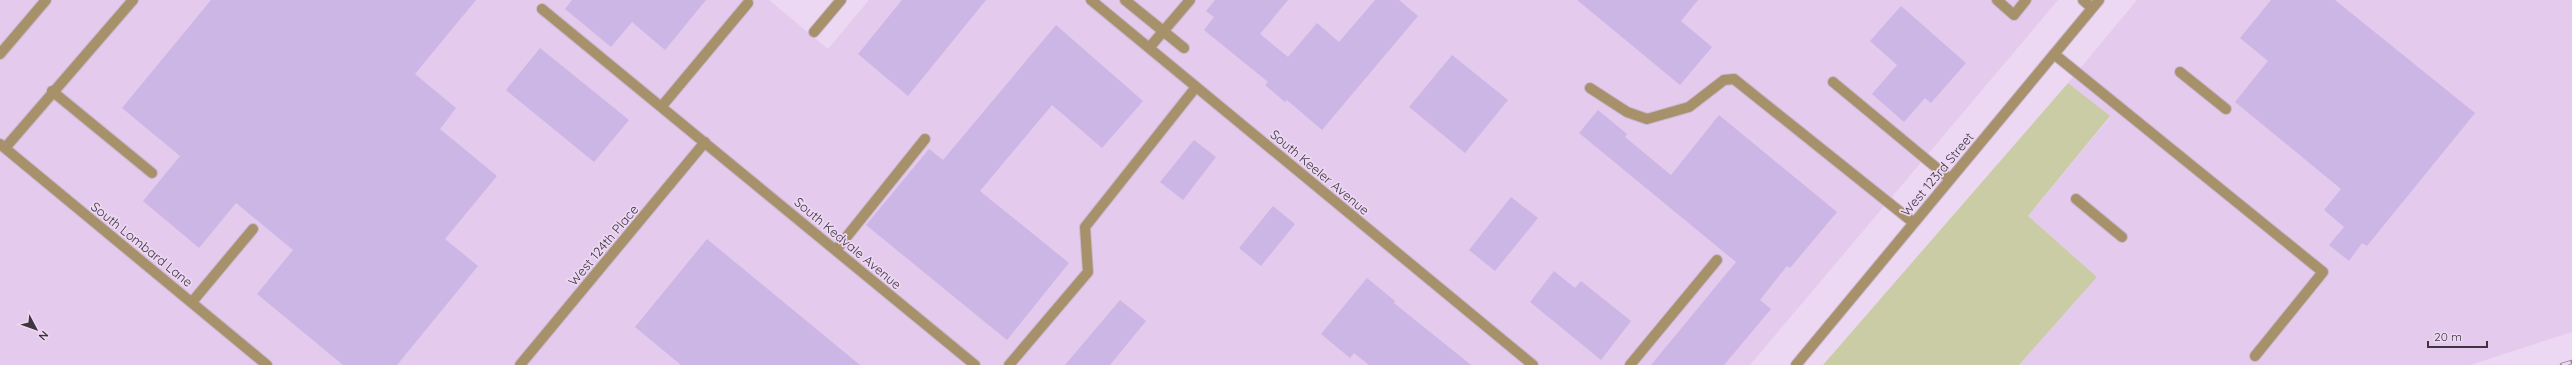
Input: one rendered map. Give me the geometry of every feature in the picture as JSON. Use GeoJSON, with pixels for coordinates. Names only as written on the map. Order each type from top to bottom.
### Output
{"type":"FeatureCollection","features":[{"type":"Feature","properties":{"kind":"street"},"geometry":{"type":"LineString","coordinates":[[0,54],[46,0]]}},
{"type":"Feature","properties":{"kind":"street"},"geometry":{"type":"LineString","coordinates":[[2,146],[133,0]]}},
{"type":"Feature","properties":{"kind":"street"},"geometry":{"type":"LineString","coordinates":[[814,32],[841,0]]}},
{"type":"Feature","properties":{"kind":"street","name":"South Keeler Avenue"},"geometry":{"type":"LineString","coordinates":[[1091,0],[1533,365]]}},
{"type":"Feature","properties":{"kind":"street"},"geometry":{"type":"LineString","coordinates":[[1125,0],[1184,48]]}},
{"type":"Feature","properties":{"kind":"street"},"geometry":{"type":"LineString","coordinates":[[1149,48],[1190,0]]}},
{"type":"Feature","properties":{"kind":"street"},"geometry":{"type":"LineString","coordinates":[[1997,0],[2014,15],[2026,0]]}},
{"type":"Feature","properties":{"kind":"street"},"geometry":{"type":"LineString","coordinates":[[2083,0],[2096,4]]}},
{"type":"Feature","properties":{"kind":"street"},"geometry":{"type":"LineString","coordinates":[[662,106],[748,4]]}},
{"type":"Feature","properties":{"kind":"street","name":"West 123rd Street"},"geometry":{"type":"LineString","coordinates":[[1796,365],[2096,4]]}},
{"type":"Feature","properties":{"kind":"street","name":"South Kedvale Avenue"},"geometry":{"type":"LineString","coordinates":[[542,9],[706,142],[975,365]]}},
{"type":"Feature","properties":{"kind":"street"},"geometry":{"type":"LineString","coordinates":[[2054,54],[2323,272],[2255,356]]}},
{"type":"Feature","properties":{"kind":"street"},"geometry":{"type":"LineString","coordinates":[[2180,72],[2226,109]]}},
{"type":"Feature","properties":{"kind":"street"},"geometry":{"type":"LineString","coordinates":[[1590,88],[1627,112],[1647,118],[1689,107],[1724,80],[1734,79],[1914,223]]}},
{"type":"Feature","properties":{"kind":"street"},"geometry":{"type":"LineString","coordinates":[[1833,82],[1950,179]]}},
{"type":"Feature","properties":{"kind":"street"},"geometry":{"type":"LineString","coordinates":[[1009,365],[1088,272],[1085,227],[1196,87]]}},
{"type":"Feature","properties":{"kind":"street"},"geometry":{"type":"LineString","coordinates":[[52,91],[152,173]]}},
{"type":"Feature","properties":{"kind":"street"},"geometry":{"type":"LineString","coordinates":[[836,250],[925,139]]}},
{"type":"Feature","properties":{"kind":"street","name":"West 124th Place"},"geometry":{"type":"LineString","coordinates":[[520,365],[706,142]]}},
{"type":"Feature","properties":{"kind":"street","name":"South Lombard Lane"},"geometry":{"type":"LineString","coordinates":[[2,146],[268,365]]}},
{"type":"Feature","properties":{"kind":"street"},"geometry":{"type":"LineString","coordinates":[[2076,199],[2122,237]]}},
{"type":"Feature","properties":{"kind":"street"},"geometry":{"type":"LineString","coordinates":[[192,302],[252,229]]}},
{"type":"Feature","properties":{"kind":"street"},"geometry":{"type":"LineString","coordinates":[[1630,365],[1717,260]]}},
{"type":"Feature","properties":{"kind":"shaded area"},"geometry":{"type":"Polygon","coordinates":[[[0,0],[769,0],[828,49],[869,0],[2058,0],[1750,365],[0,365],[0,0]]]}},
{"type":"Feature","properties":{"kind":"shaded area"},"geometry":{"type":"Polygon","coordinates":[[[2137,0],[2572,0],[2572,332],[2470,365],[2019,365],[2097,277],[2028,216],[2110,117],[2068,83],[2137,0]]]}},
{"type":"Feature","properties":{"kind":"green space"},"geometry":{"type":"Polygon","coordinates":[[[2068,83],[2110,116],[2028,216],[2097,277],[2019,365],[1823,365],[2068,83]]]}},
{"type":"Feature","properties":{"kind":"building"},"geometry":{"type":"Polygon","coordinates":[[[211,0],[476,0],[415,74],[456,108],[440,129],[497,176],[445,239],[478,266],[397,365],[343,365],[257,294],[293,250],[236,203],[199,248],[143,201],[180,156],[122,108],[211,0]]]}},
{"type":"Feature","properties":{"kind":"building"},"geometry":{"type":"Polygon","coordinates":[[[572,0],[706,0],[665,50],[632,22],[611,47],[565,9],[572,0]]]}},
{"type":"Feature","properties":{"kind":"building"},"geometry":{"type":"Polygon","coordinates":[[[902,0],[986,0],[908,96],[858,54],[902,0]]]}},
{"type":"Feature","properties":{"kind":"building"},"geometry":{"type":"Polygon","coordinates":[[[1215,0],[1288,0],[1260,34],[1288,57],[1317,23],[1339,42],[1375,0],[1399,0],[1418,16],[1322,130],[1287,100],[1285,102],[1265,85],[1268,82],[1204,30],[1214,17],[1206,11],[1215,0]]]}},
{"type":"Feature","properties":{"kind":"building"},"geometry":{"type":"Polygon","coordinates":[[[1577,0],[1698,0],[1681,21],[1712,47],[1680,85],[1577,0]]]}},
{"type":"Feature","properties":{"kind":"building"},"geometry":{"type":"Polygon","coordinates":[[[2271,0],[2335,0],[2475,113],[2367,246],[2362,243],[2349,261],[2329,245],[2344,227],[2324,210],[2341,189],[2235,102],[2268,61],[2240,38],[2271,0]]]}},
{"type":"Feature","properties":{"kind":"building"},"geometry":{"type":"Polygon","coordinates":[[[1901,6],[1966,63],[1931,103],[1925,98],[1904,122],[1872,94],[1897,65],[1870,41],[1901,6]]]}},
{"type":"Feature","properties":{"kind":"building"},"geometry":{"type":"Polygon","coordinates":[[[1056,25],[1143,101],[1102,148],[1052,105],[980,191],[1069,263],[1007,340],[866,225],[929,149],[943,160],[1056,25]]]}},
{"type":"Feature","properties":{"kind":"building"},"geometry":{"type":"Polygon","coordinates":[[[540,48],[629,120],[594,162],[506,90],[540,48]]]}},
{"type":"Feature","properties":{"kind":"building"},"geometry":{"type":"Polygon","coordinates":[[[1452,55],[1508,100],[1465,153],[1409,107],[1452,55]]]}},
{"type":"Feature","properties":{"kind":"building"},"geometry":{"type":"Polygon","coordinates":[[[1598,110],[1627,134],[1625,137],[1671,175],[1719,115],[1837,212],[1790,268],[1787,266],[1760,300],[1771,309],[1724,365],[1651,365],[1736,262],[1579,133],[1598,110]]]}},
{"type":"Feature","properties":{"kind":"building"},"geometry":{"type":"Polygon","coordinates":[[[1194,140],[1216,157],[1183,200],[1160,182],[1194,140]]]}},
{"type":"Feature","properties":{"kind":"building"},"geometry":{"type":"Polygon","coordinates":[[[1511,197],[1538,218],[1495,271],[1469,250],[1511,197]]]}},
{"type":"Feature","properties":{"kind":"building"},"geometry":{"type":"Polygon","coordinates":[[[1273,206],[1295,224],[1261,266],[1239,248],[1273,206]]]}},
{"type":"Feature","properties":{"kind":"building"},"geometry":{"type":"Polygon","coordinates":[[[707,239],[860,365],[681,365],[635,327],[707,239]]]}},
{"type":"Feature","properties":{"kind":"building"},"geometry":{"type":"Polygon","coordinates":[[[1554,271],[1575,288],[1581,281],[1631,321],[1601,360],[1530,302],[1554,271]]]}},
{"type":"Feature","properties":{"kind":"building"},"geometry":{"type":"Polygon","coordinates":[[[1367,278],[1395,301],[1394,303],[1471,365],[1369,365],[1354,353],[1350,358],[1321,334],[1367,278]]]}},
{"type":"Feature","properties":{"kind":"building"},"geometry":{"type":"Polygon","coordinates":[[[1120,300],[1146,321],[1110,365],[1065,365],[1120,300]]]}},
{"type":"Feature","properties":{"kind":"railway"},"geometry":{"type":"LineString","coordinates":[[2562,365],[2572,362]]}}]}
